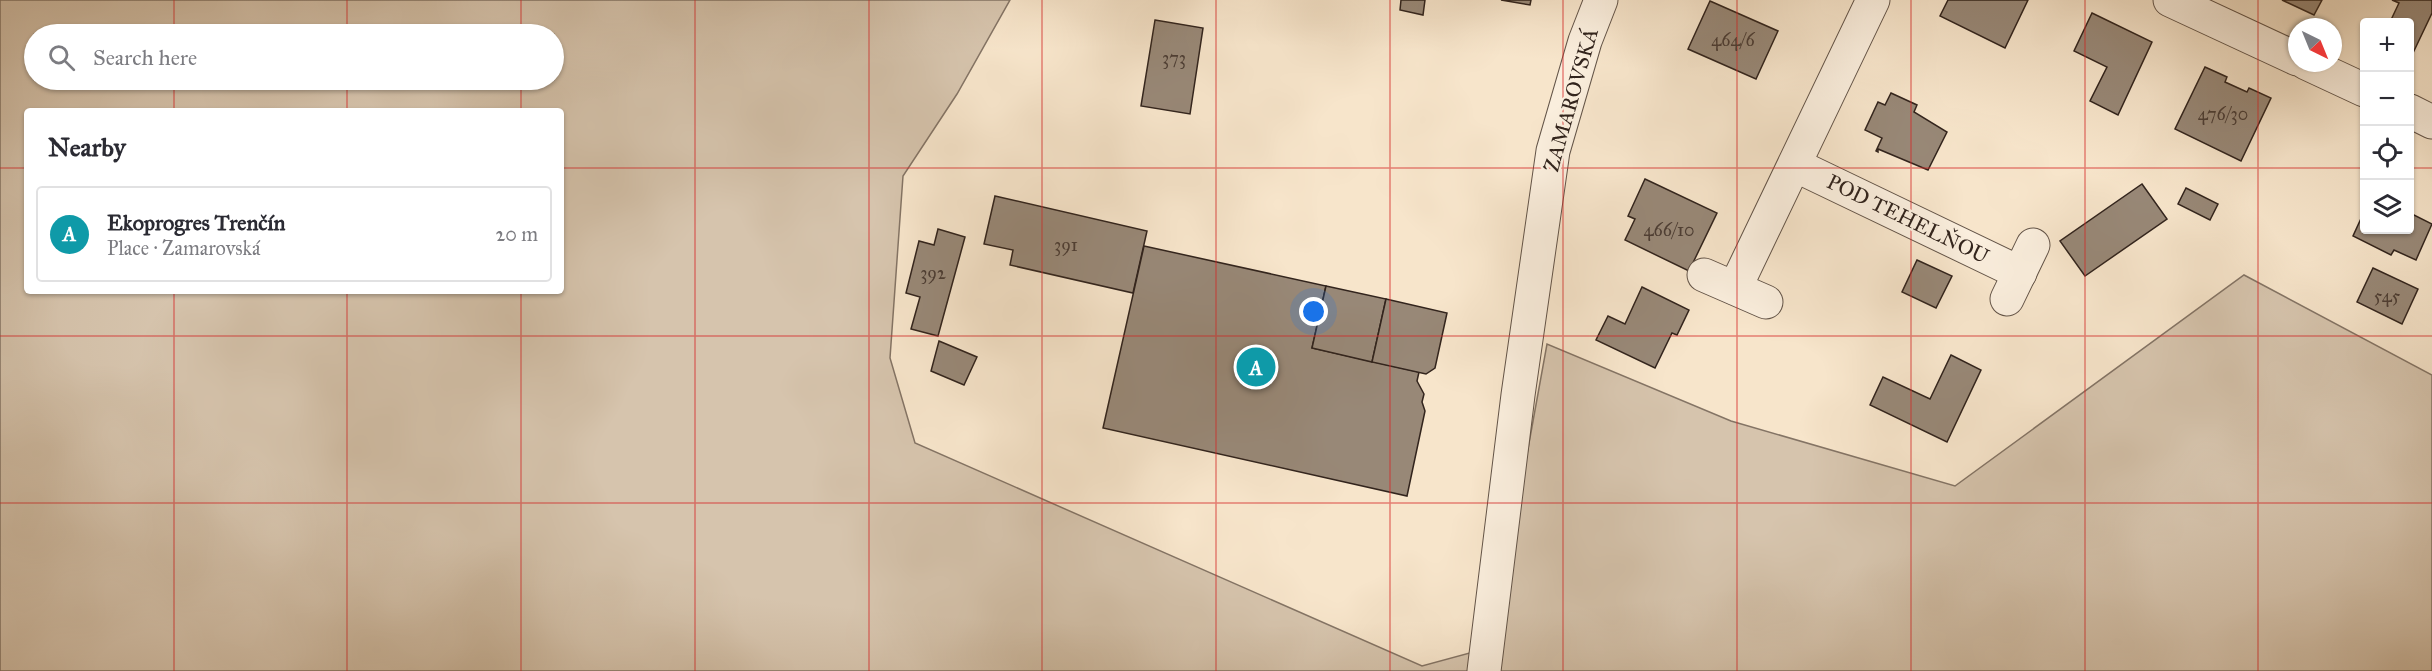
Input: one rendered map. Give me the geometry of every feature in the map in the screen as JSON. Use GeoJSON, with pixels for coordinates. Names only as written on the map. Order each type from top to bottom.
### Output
{"type":"FeatureCollection","features":[{"type":"Feature","properties":{"kind":"street","name":"ZAMAROVSKÁ"},"geometry":{"type":"LineString","coordinates":[[1484,671],[1529,308],[1553,151],[1585,41],[1601,0]]}},
{"type":"Feature","properties":{"kind":"street"},"geometry":{"type":"LineString","coordinates":[[1735,288],[1873,0]]}},
{"type":"Feature","properties":{"kind":"street"},"geometry":{"type":"LineString","coordinates":[[2170,0],[2288,55]]}},
{"type":"Feature","properties":{"kind":"street"},"geometry":{"type":"LineString","coordinates":[[2325,72],[2360,88]]}},
{"type":"Feature","properties":{"kind":"street"},"geometry":{"type":"LineString","coordinates":[[2414,113],[2432,122]]}},
{"type":"Feature","properties":{"kind":"street","name":"POD TEHELŇOU"},"geometry":{"type":"LineString","coordinates":[[1795,165],[2020,273]]}},
{"type":"Feature","properties":{"kind":"street"},"geometry":{"type":"LineString","coordinates":[[1704,275],[1766,302]]}},
{"type":"Feature","properties":{"kind":"shaded area"},"geometry":{"type":"Polygon","coordinates":[[[0,0],[1010,0],[957,94],[903,176],[890,358],[915,443],[1422,666],[1492,647],[1547,344],[1731,421],[1955,486],[2244,275],[2432,375],[2432,671],[0,671],[0,0]]]}},
{"type":"Feature","properties":{"kind":"building"},"geometry":{"type":"Polygon","coordinates":[[[1401,0],[1425,0],[1423,15],[1400,10],[1401,0]]]}},
{"type":"Feature","properties":{"kind":"building"},"geometry":{"type":"Polygon","coordinates":[[[1501,0],[1531,0],[1530,5],[1501,0]]]}},
{"type":"Feature","properties":{"kind":"building"},"geometry":{"type":"Polygon","coordinates":[[[1948,0],[2028,0],[2005,48],[1940,16],[1948,0]]]}},
{"type":"Feature","properties":{"kind":"building"},"geometry":{"type":"Polygon","coordinates":[[[2282,0],[2322,0],[2314,15],[2282,0]]]}},
{"type":"Feature","properties":{"kind":"building"},"geometry":{"type":"Polygon","coordinates":[[[2392,0],[2432,0],[2432,13],[2414,51],[2414,18],[2392,18],[2399,3],[2392,0]]]}},
{"type":"Feature","properties":{"kind":"building"},"geometry":{"type":"Polygon","coordinates":[[[1710,1],[1778,31],[1756,79],[1688,49],[1710,1]]]}},
{"type":"Feature","properties":{"kind":"building"},"geometry":{"type":"Polygon","coordinates":[[[2092,13],[2152,42],[2118,115],[2090,101],[2107,67],[2074,51],[2092,13]]]}},
{"type":"Feature","properties":{"kind":"building"},"geometry":{"type":"Polygon","coordinates":[[[1155,20],[1203,28],[1190,114],[1141,106],[1155,20]]]}},
{"type":"Feature","properties":{"kind":"building"},"geometry":{"type":"Polygon","coordinates":[[[2205,67],[2227,77],[2225,82],[2247,92],[2249,88],[2271,98],[2241,161],[2175,129],[2205,67]]]}},
{"type":"Feature","properties":{"kind":"building"},"geometry":{"type":"Polygon","coordinates":[[[1891,93],[1917,105],[1914,112],[1947,132],[1928,170],[1878,149],[1878,152],[1876,151],[1882,138],[1865,130],[1878,102],[1885,105],[1891,93]]]}},
{"type":"Feature","properties":{"kind":"building"},"geometry":{"type":"Polygon","coordinates":[[[1645,179],[1717,213],[1689,271],[1625,240],[1635,219],[1628,216],[1645,179]]]}},
{"type":"Feature","properties":{"kind":"building"},"geometry":{"type":"Polygon","coordinates":[[[2142,184],[2167,219],[2085,276],[2060,241],[2142,184]]]}},
{"type":"Feature","properties":{"kind":"building"},"geometry":{"type":"Polygon","coordinates":[[[2186,188],[2218,204],[2210,220],[2178,204],[2186,188]]]}},
{"type":"Feature","properties":{"kind":"building"},"geometry":{"type":"Polygon","coordinates":[[[995,196],[1147,231],[1133,293],[1010,265],[1013,250],[984,244],[995,196]]]}},
{"type":"Feature","properties":{"kind":"building"},"geometry":{"type":"Polygon","coordinates":[[[2414,215],[2432,224],[2416,260],[2394,250],[2391,255],[2353,236],[2360,221],[2360,234],[2414,234],[2414,215]]]}},
{"type":"Feature","properties":{"kind":"building"},"geometry":{"type":"Polygon","coordinates":[[[938,229],[965,237],[938,336],[911,329],[920,297],[906,293],[919,241],[934,245],[938,229]]]}},
{"type":"Feature","properties":{"kind":"building"},"geometry":{"type":"Polygon","coordinates":[[[1144,246],[1326,286],[1312,348],[1419,372],[1417,381],[1424,394],[1422,402],[1425,411],[1407,496],[1103,428],[1144,246]]]}},
{"type":"Feature","properties":{"kind":"building"},"geometry":{"type":"Polygon","coordinates":[[[1917,260],[1952,276],[1936,308],[1902,292],[1917,260]]]}},
{"type":"Feature","properties":{"kind":"building"},"geometry":{"type":"Polygon","coordinates":[[[2373,268],[2418,289],[2402,324],[2357,302],[2373,268]]]}},
{"type":"Feature","properties":{"kind":"building"},"geometry":{"type":"Polygon","coordinates":[[[1326,286],[1386,299],[1372,362],[1312,348],[1326,286]]]}},
{"type":"Feature","properties":{"kind":"building"},"geometry":{"type":"Polygon","coordinates":[[[1642,287],[1689,310],[1677,335],[1672,333],[1655,368],[1596,340],[1608,316],[1625,324],[1642,287]]]}},
{"type":"Feature","properties":{"kind":"building"},"geometry":{"type":"Polygon","coordinates":[[[1386,299],[1447,313],[1435,368],[1426,374],[1372,362],[1386,299]]]}},
{"type":"Feature","properties":{"kind":"building"},"geometry":{"type":"Polygon","coordinates":[[[939,341],[977,357],[964,385],[931,371],[939,341]]]}},
{"type":"Feature","properties":{"kind":"building"},"geometry":{"type":"Polygon","coordinates":[[[1951,355],[1981,370],[1947,442],[1870,405],[1883,377],[1930,399],[1951,355]]]}},
{"type":"Feature","properties":{"kind":"place","name":"Ekoprogres Trenčín"},"geometry":{"type":"Point","coordinates":[1256,367]}}]}
